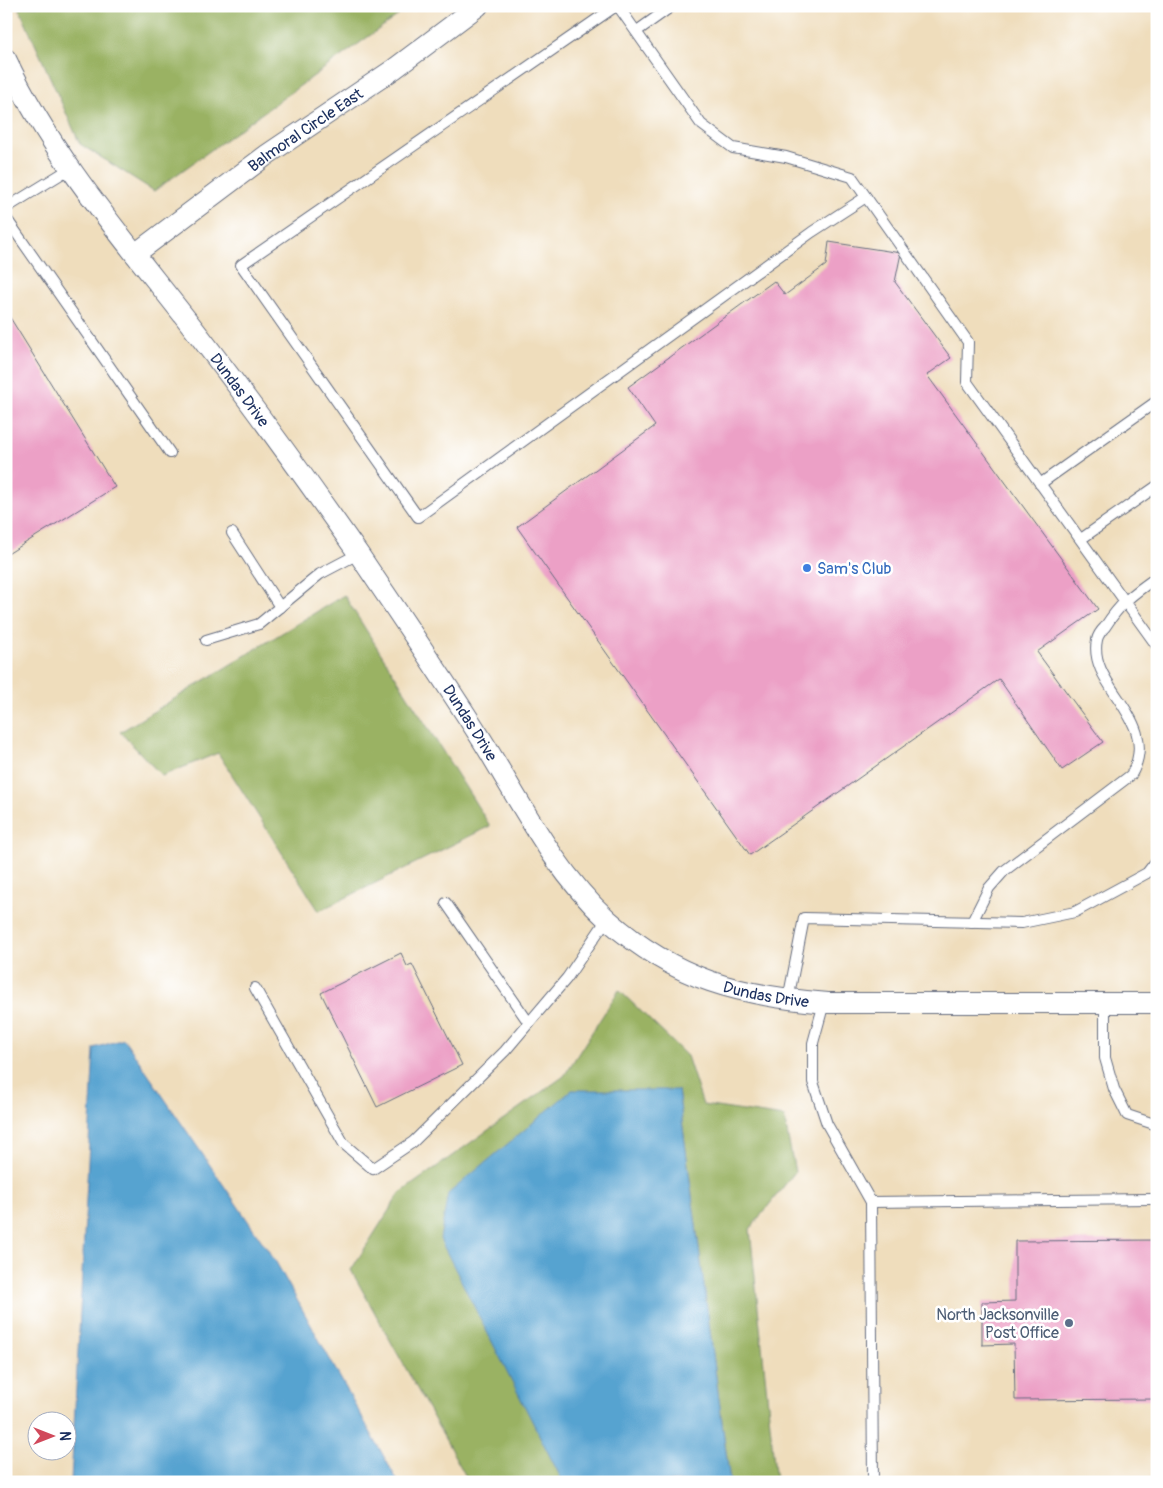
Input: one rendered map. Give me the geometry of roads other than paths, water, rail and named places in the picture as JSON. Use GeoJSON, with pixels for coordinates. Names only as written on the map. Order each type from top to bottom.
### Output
{"type":"FeatureCollection","features":[{"type":"Feature","properties":{"kind":"street","name":"Balmoral Circle East"},"geometry":{"type":"LineString","coordinates":[[135,254],[268,154],[394,69],[478,6]]}},
{"type":"Feature","properties":{"kind":"street","name":"Dundas Drive"},"geometry":{"type":"LineString","coordinates":[[6,59],[53,145],[200,337],[358,554],[470,722],[555,859],[582,893],[607,919],[667,964],[736,991],[788,1000],[824,1003],[1157,1004]]}},
{"type":"Feature","properties":{"kind":"lane"},"geometry":{"type":"LineString","coordinates":[[866,197],[812,232],[418,517],[241,266],[617,6],[702,124],[733,148],[786,157],[852,177],[968,342],[967,382],[1157,646]]}},
{"type":"Feature","properties":{"kind":"lane"},"geometry":{"type":"LineString","coordinates":[[636,32],[672,6]]}},
{"type":"Feature","properties":{"kind":"lane"},"geometry":{"type":"LineString","coordinates":[[6,208],[71,168]]}},
{"type":"Feature","properties":{"kind":"lane"},"geometry":{"type":"LineString","coordinates":[[6,218],[170,453]]}},
{"type":"Feature","properties":{"kind":"lane"},"geometry":{"type":"LineString","coordinates":[[1040,484],[1157,401]]}},
{"type":"Feature","properties":{"kind":"lane"},"geometry":{"type":"LineString","coordinates":[[1081,540],[1157,486]]}},
{"type":"Feature","properties":{"kind":"lane"},"geometry":{"type":"LineString","coordinates":[[232,533],[280,607]]}},
{"type":"Feature","properties":{"kind":"lane"},"geometry":{"type":"LineString","coordinates":[[206,640],[259,624],[320,574],[358,554]]}},
{"type":"Feature","properties":{"kind":"lane"},"geometry":{"type":"LineString","coordinates":[[972,922],[989,888],[1004,871],[1131,775],[1142,762],[1146,751],[1146,741],[1140,724],[1102,666],[1097,652],[1097,639],[1124,600],[1157,577]]}},
{"type":"Feature","properties":{"kind":"lane"},"geometry":{"type":"LineString","coordinates":[[788,1000],[804,918],[1022,924],[1075,912],[1147,874],[1157,860]]}},
{"type":"Feature","properties":{"kind":"lane"},"geometry":{"type":"LineString","coordinates":[[446,903],[529,1023]]}},
{"type":"Feature","properties":{"kind":"lane"},"geometry":{"type":"LineString","coordinates":[[255,988],[344,1144],[373,1169],[414,1142],[505,1051],[567,978],[607,919]]}},
{"type":"Feature","properties":{"kind":"lane"},"geometry":{"type":"LineString","coordinates":[[824,1003],[812,1043],[813,1082],[827,1124],[871,1202],[873,1482]]}},
{"type":"Feature","properties":{"kind":"lane"},"geometry":{"type":"LineString","coordinates":[[1105,1004],[1105,1058],[1114,1089],[1127,1115],[1157,1124]]}},
{"type":"Feature","properties":{"kind":"lane"},"geometry":{"type":"LineString","coordinates":[[871,1202],[1152,1199]]}},
{"type":"Feature","properties":{"kind":"water"},"geometry":{"type":"Polygon","coordinates":[[[124,1039],[276,1262],[398,1482],[71,1482],[72,1460],[78,1460],[78,1410],[75,1410],[94,1048],[124,1039]]]}},
{"type":"Feature","properties":{"kind":"water"},"geometry":{"type":"Polygon","coordinates":[[[572,1090],[678,1090],[730,1482],[563,1482],[440,1239],[448,1194],[572,1090]]]}},
{"type":"Feature","properties":{"kind":"place","name":"Sam's Club"},"geometry":{"type":"Point","coordinates":[807,568]}},
{"type":"Feature","properties":{"kind":"place","name":"North Jacksonville Post Office"},"geometry":{"type":"Point","coordinates":[1069,1323]}}]}
